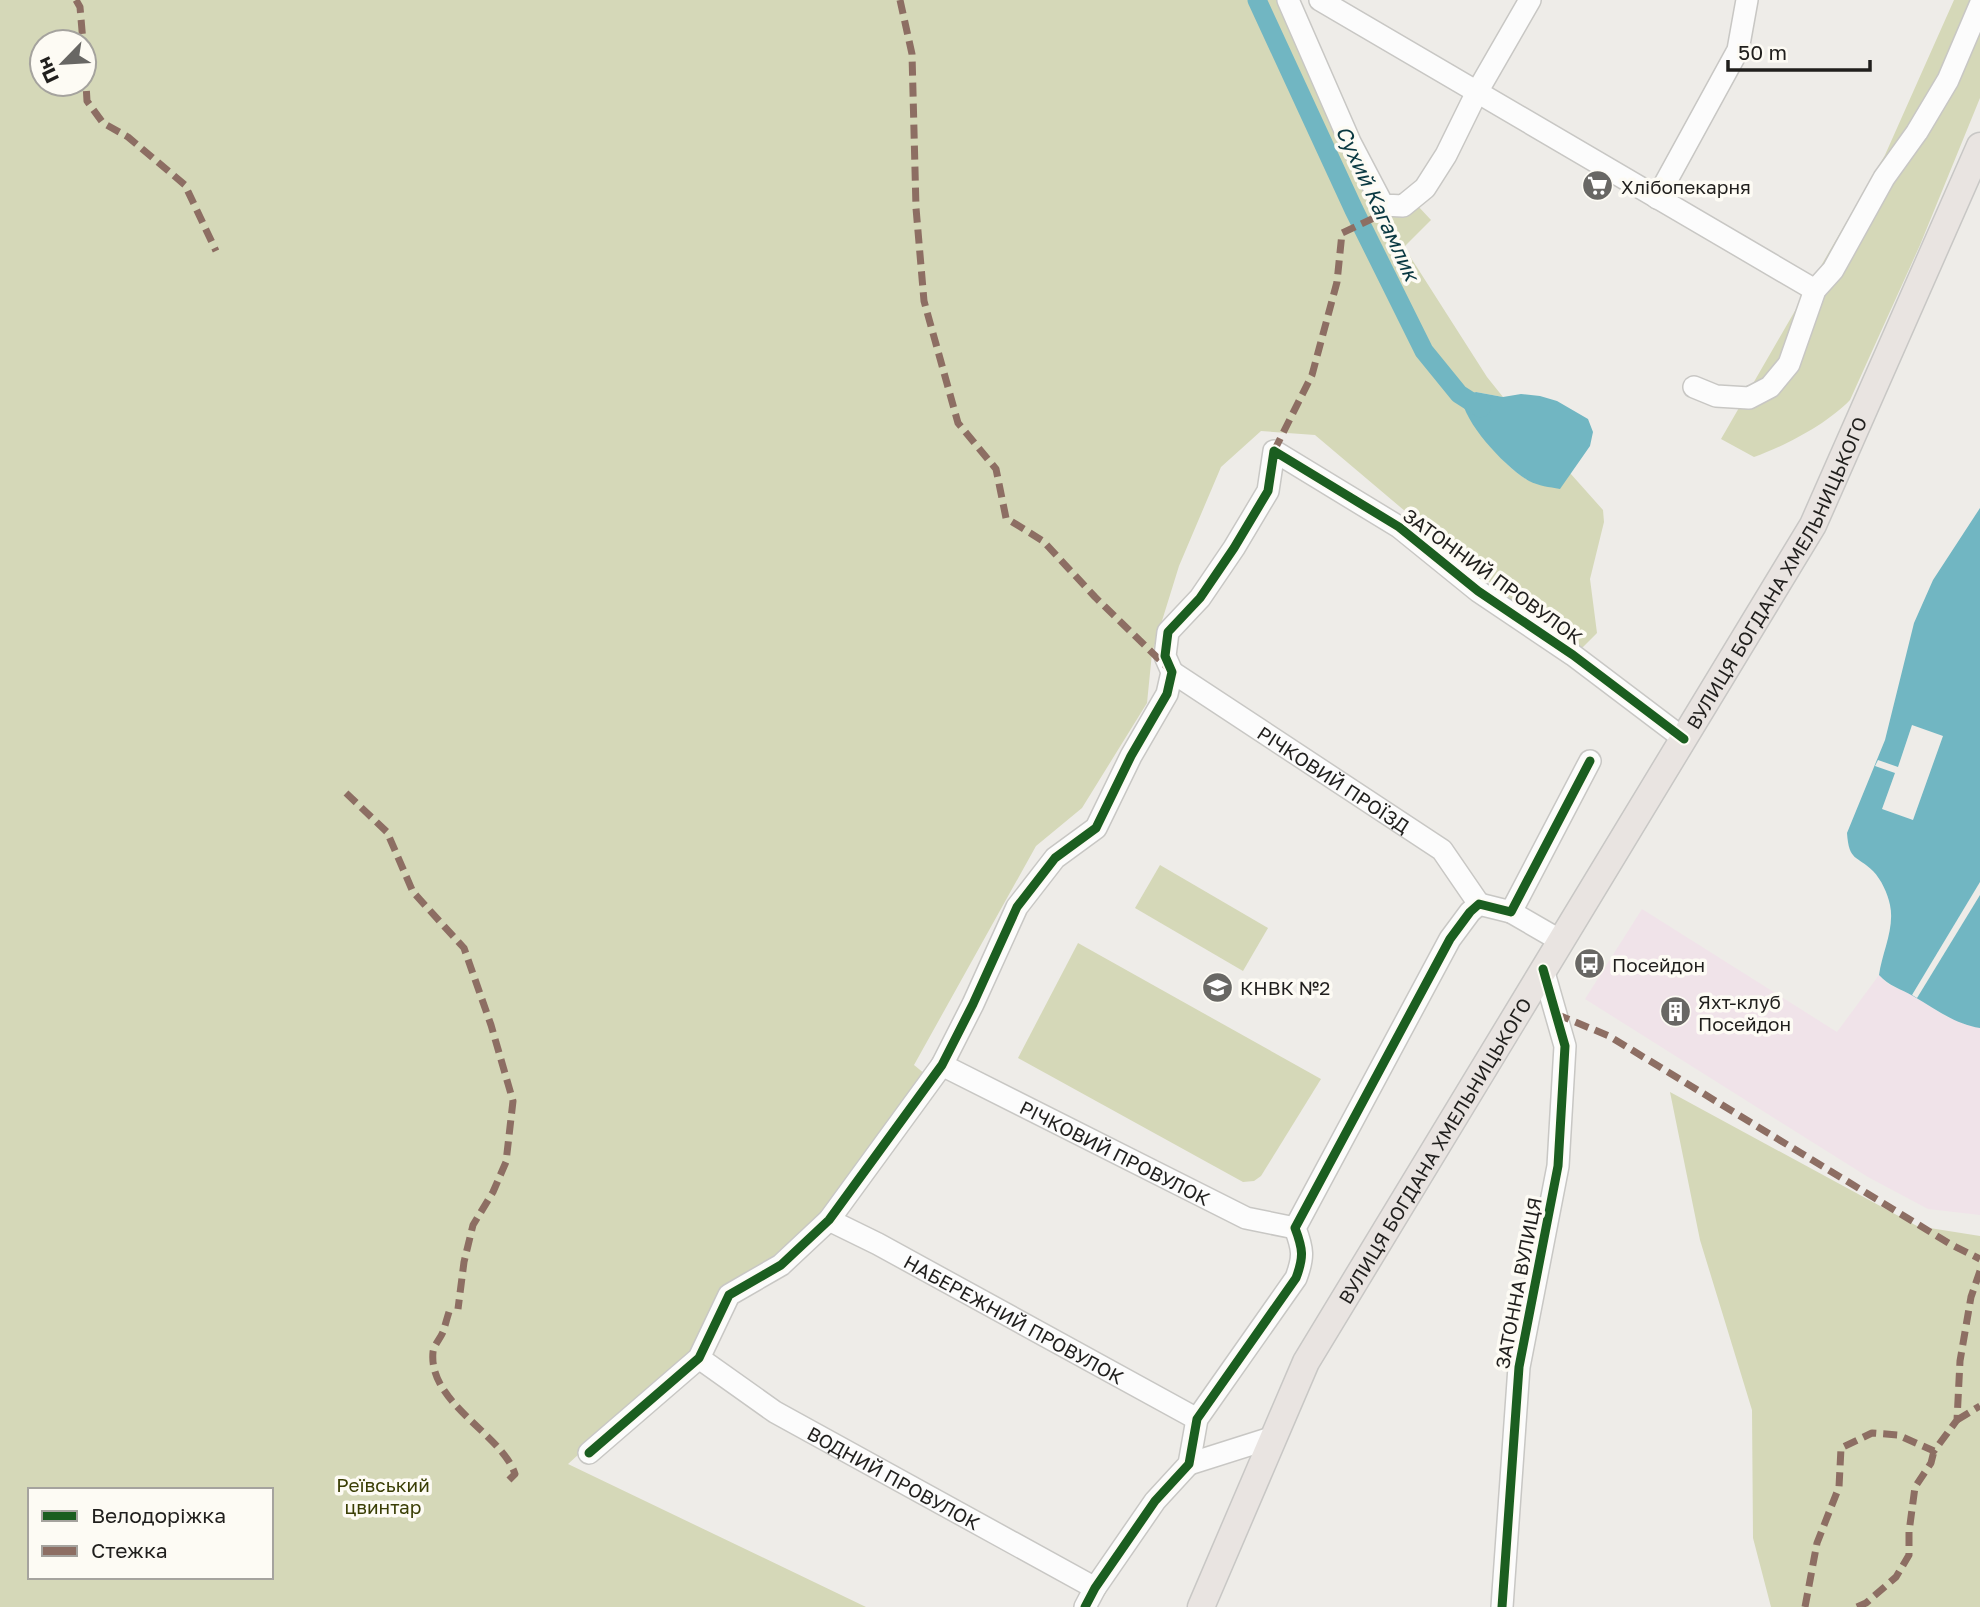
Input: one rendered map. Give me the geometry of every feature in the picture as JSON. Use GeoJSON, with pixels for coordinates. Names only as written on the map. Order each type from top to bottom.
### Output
{"type":"FeatureCollection","features":[{"type":"Feature","properties":{"kind":"main road","name":"ВУЛИЦЯ БОГДАНА ХМЕЛЬНИЦЬКОГО"},"geometry":{"type":"LineString","coordinates":[[1201,1607],[1306,1362],[1813,526],[1980,146]]}},
{"type":"Feature","properties":{"kind":"street"},"geometry":{"type":"LineString","coordinates":[[1287,0],[1350,142],[1383,205],[1403,206],[1425,188],[1446,155],[1477,92],[1530,0]]}},
{"type":"Feature","properties":{"kind":"street"},"geometry":{"type":"LineString","coordinates":[[1320,0],[1815,290]]}},
{"type":"Feature","properties":{"kind":"street"},"geometry":{"type":"LineString","coordinates":[[1657,198],[1738,50],[1747,0]]}},
{"type":"Feature","properties":{"kind":"street"},"geometry":{"type":"LineString","coordinates":[[1694,387],[1716,396],[1749,398],[1770,387],[1789,364],[1815,290],[1833,270],[1884,178],[1917,132],[1948,80],[1980,5]]}},
{"type":"Feature","properties":{"kind":"street","name":"ЗАТОННИЙ ПРОВУЛОК"},"geometry":{"type":"LineString","coordinates":[[1172,672],[1165,656],[1168,632],[1200,598],[1268,491],[1274,452],[1399,527],[1478,591],[1573,655],[1684,739]]}},
{"type":"Feature","properties":{"kind":"street"},"geometry":{"type":"LineString","coordinates":[[589,1453],[699,1357],[729,1295],[780,1265],[829,1220],[942,1065],[974,1004],[1017,907],[1055,858],[1096,828],[1131,756],[1167,694],[1172,672]]}},
{"type":"Feature","properties":{"kind":"street","name":"РІЧКОВИЙ ПРОЇЗД"},"geometry":{"type":"LineString","coordinates":[[1172,672],[1442,850],[1479,904]]}},
{"type":"Feature","properties":{"kind":"street"},"geometry":{"type":"LineString","coordinates":[[1511,912],[1590,761]]}},
{"type":"Feature","properties":{"kind":"street"},"geometry":{"type":"LineString","coordinates":[[1189,1464],[1197,1419],[1296,1278],[1302,1262],[1302,1247],[1295,1228],[1450,939],[1479,904],[1511,912],[1561,941]]}},
{"type":"Feature","properties":{"kind":"street","name":"ЗАТОННА ВУЛИЦЯ"},"geometry":{"type":"LineString","coordinates":[[1502,1607],[1518,1367],[1558,1166],[1565,1046],[1543,969]]}},
{"type":"Feature","properties":{"kind":"street","name":"РІЧКОВИЙ ПРОВУЛОК"},"geometry":{"type":"LineString","coordinates":[[942,1065],[1246,1218],[1295,1228]]}},
{"type":"Feature","properties":{"kind":"street","name":"НАБЕРЕЖНИЙ ПРОВУЛОК"},"geometry":{"type":"LineString","coordinates":[[829,1220],[878,1244],[1197,1419]]}},
{"type":"Feature","properties":{"kind":"street","name":"ВОДНИЙ ПРОВУЛОК"},"geometry":{"type":"LineString","coordinates":[[699,1357],[775,1412],[1090,1597]]}},
{"type":"Feature","properties":{"kind":"street"},"geometry":{"type":"LineString","coordinates":[[1090,1597],[1155,1501],[1189,1464],[1274,1437]]}},
{"type":"Feature","properties":{"kind":"shaded area"},"geometry":{"type":"Polygon","coordinates":[[[1642,909],[1837,1032],[1879,975],[1888,984],[1912,995],[1947,1017],[1980,1028],[1980,1215],[1928,1209],[1868,1177],[1585,999],[1642,909]]]}},
{"type":"Feature","properties":{"kind":"green space","name":"Реївський цвинтар"},"geometry":{"type":"Polygon","coordinates":[[[0,0],[1278,0],[1379,214],[1417,205],[1431,220],[1404,247],[1487,377],[1503,397],[1476,392],[1461,400],[1472,421],[1499,456],[1519,474],[1535,483],[1560,488],[1570,473],[1603,510],[1604,522],[1590,579],[1597,633],[1583,647],[1567,648],[1315,435],[1261,431],[1221,467],[1179,566],[1152,653],[1147,703],[1082,808],[1036,846],[914,1065],[925,1074],[826,1209],[751,1276],[682,1361],[568,1464],[866,1607],[0,1607],[0,0]]]}},
{"type":"Feature","properties":{"kind":"green space"},"geometry":{"type":"Polygon","coordinates":[[[1954,0],[1980,0],[1980,98],[1920,245],[1850,400],[1805,433],[1754,457],[1721,439],[1885,155],[1954,0]]]}},
{"type":"Feature","properties":{"kind":"green space"},"geometry":{"type":"Polygon","coordinates":[[[1160,865],[1268,928],[1243,971],[1135,908],[1160,865]]]}},
{"type":"Feature","properties":{"kind":"green space"},"geometry":{"type":"Polygon","coordinates":[[[1078,943],[1321,1079],[1261,1176],[1254,1181],[1243,1182],[1018,1058],[1078,943]]]}},
{"type":"Feature","properties":{"kind":"green space"},"geometry":{"type":"Polygon","coordinates":[[[1670,1092],[1917,1226],[1980,1236],[1980,1607],[1771,1607],[1753,1538],[1752,1410],[1700,1240],[1670,1092]]]}},
{"type":"Feature","properties":{"kind":"water"},"geometry":{"type":"Polygon","coordinates":[[[1476,392],[1503,397],[1521,394],[1540,396],[1557,401],[1588,419],[1593,432],[1590,446],[1560,489],[1529,481],[1509,466],[1488,444],[1470,420],[1461,397],[1476,392]]]}},
{"type":"Feature","properties":{"kind":"water"},"geometry":{"type":"Polygon","coordinates":[[[1980,508],[1980,1028],[1945,1015],[1891,985],[1879,975],[1890,931],[1888,896],[1876,874],[1852,854],[1847,833],[1885,740],[1914,623],[1933,580],[1980,508]]]}},
{"type":"Feature","properties":{"kind":"pier"},"geometry":{"type":"Polygon","coordinates":[[[1912,725],[1943,736],[1913,820],[1882,809],[1895,773],[1875,766],[1878,760],[1898,767],[1912,725]]]}},
{"type":"Feature","properties":{"kind":"pier"},"geometry":{"type":"Polygon","coordinates":[[[1980,882],[1980,895],[1917,998],[1912,995],[1980,882]]]}},
{"type":"Feature","properties":{"kind":"waterway","name":"Сухий Кагамлик"},"geometry":{"type":"LineString","coordinates":[[1257,0],[1354,210],[1424,351],[1459,394],[1481,408]]}},
{"type":"Feature","properties":{"kind":"marked path"},"geometry":{"type":"LineString","coordinates":[[76,0],[80,7],[82,28]]}},
{"type":"Feature","properties":{"kind":"marked path"},"geometry":{"type":"LineString","coordinates":[[900,0],[912,54],[916,208],[924,301],[958,423],[996,469],[1006,518],[1043,541],[1095,597],[1167,667]]}},
{"type":"Feature","properties":{"kind":"marked path"},"geometry":{"type":"LineString","coordinates":[[87,98],[103,123],[128,137],[185,185],[216,251]]}},
{"type":"Feature","properties":{"kind":"marked path"},"geometry":{"type":"LineString","coordinates":[[1274,451],[1312,375],[1337,282],[1342,233],[1378,216],[1383,205]]}},
{"type":"Feature","properties":{"kind":"marked path"},"geometry":{"type":"LineString","coordinates":[[346,793],[387,832],[413,892],[464,948],[491,1025],[513,1101],[506,1162],[493,1192],[473,1225],[464,1262],[458,1309]]}},
{"type":"Feature","properties":{"kind":"marked path"},"geometry":{"type":"LineString","coordinates":[[1556,1014],[1609,1036],[1950,1244],[1980,1259]]}},
{"type":"Feature","properties":{"kind":"marked path"},"geometry":{"type":"LineString","coordinates":[[1805,1607],[1817,1543],[1839,1487],[1841,1448],[1872,1433],[1898,1435],[1934,1451],[1957,1420],[1960,1361],[1971,1297],[1980,1271]]}},
{"type":"Feature","properties":{"kind":"marked path"},"geometry":{"type":"LineString","coordinates":[[449,1312],[433,1352],[435,1370],[442,1387],[453,1402],[508,1459],[515,1474],[506,1483]]}},
{"type":"Feature","properties":{"kind":"marked path"},"geometry":{"type":"LineString","coordinates":[[1957,1420],[1980,1406]]}},
{"type":"Feature","properties":{"kind":"marked path"},"geometry":{"type":"LineString","coordinates":[[1857,1607],[1866,1603],[1896,1577],[1909,1555],[1915,1487],[1931,1463],[1934,1451]]}},
{"type":"Feature","properties":{"kind":"cycle path"},"geometry":{"type":"LineString","coordinates":[[589,1453],[699,1358],[729,1295],[781,1265],[829,1220],[942,1065],[1017,907],[1055,858],[1096,828],[1131,756],[1167,694],[1172,672],[1165,656],[1168,632],[1200,598],[1268,491],[1274,451],[1399,527],[1478,591],[1573,655],[1684,739]]}},
{"type":"Feature","properties":{"kind":"cycle path"},"geometry":{"type":"LineString","coordinates":[[1085,1607],[1095,1588],[1155,1501],[1189,1464],[1197,1419],[1296,1278],[1302,1253],[1295,1228],[1450,939],[1479,904],[1511,912],[1590,761]]}},
{"type":"Feature","properties":{"kind":"cycle path"},"geometry":{"type":"LineString","coordinates":[[1502,1607],[1519,1367],[1558,1166],[1565,1046],[1543,969]]}},
{"type":"Feature","properties":{"kind":"place","name":"Хлібопекарня"},"geometry":{"type":"Point","coordinates":[1598,186]}},
{"type":"Feature","properties":{"kind":"place","name":"Посейдон"},"geometry":{"type":"Point","coordinates":[1589,964]}},
{"type":"Feature","properties":{"kind":"place","name":"КНВК №2"},"geometry":{"type":"Point","coordinates":[1217,987]}},
{"type":"Feature","properties":{"kind":"place","name":"Яхт-клуб Посейдон"},"geometry":{"type":"Point","coordinates":[1675,1012]}}]}
